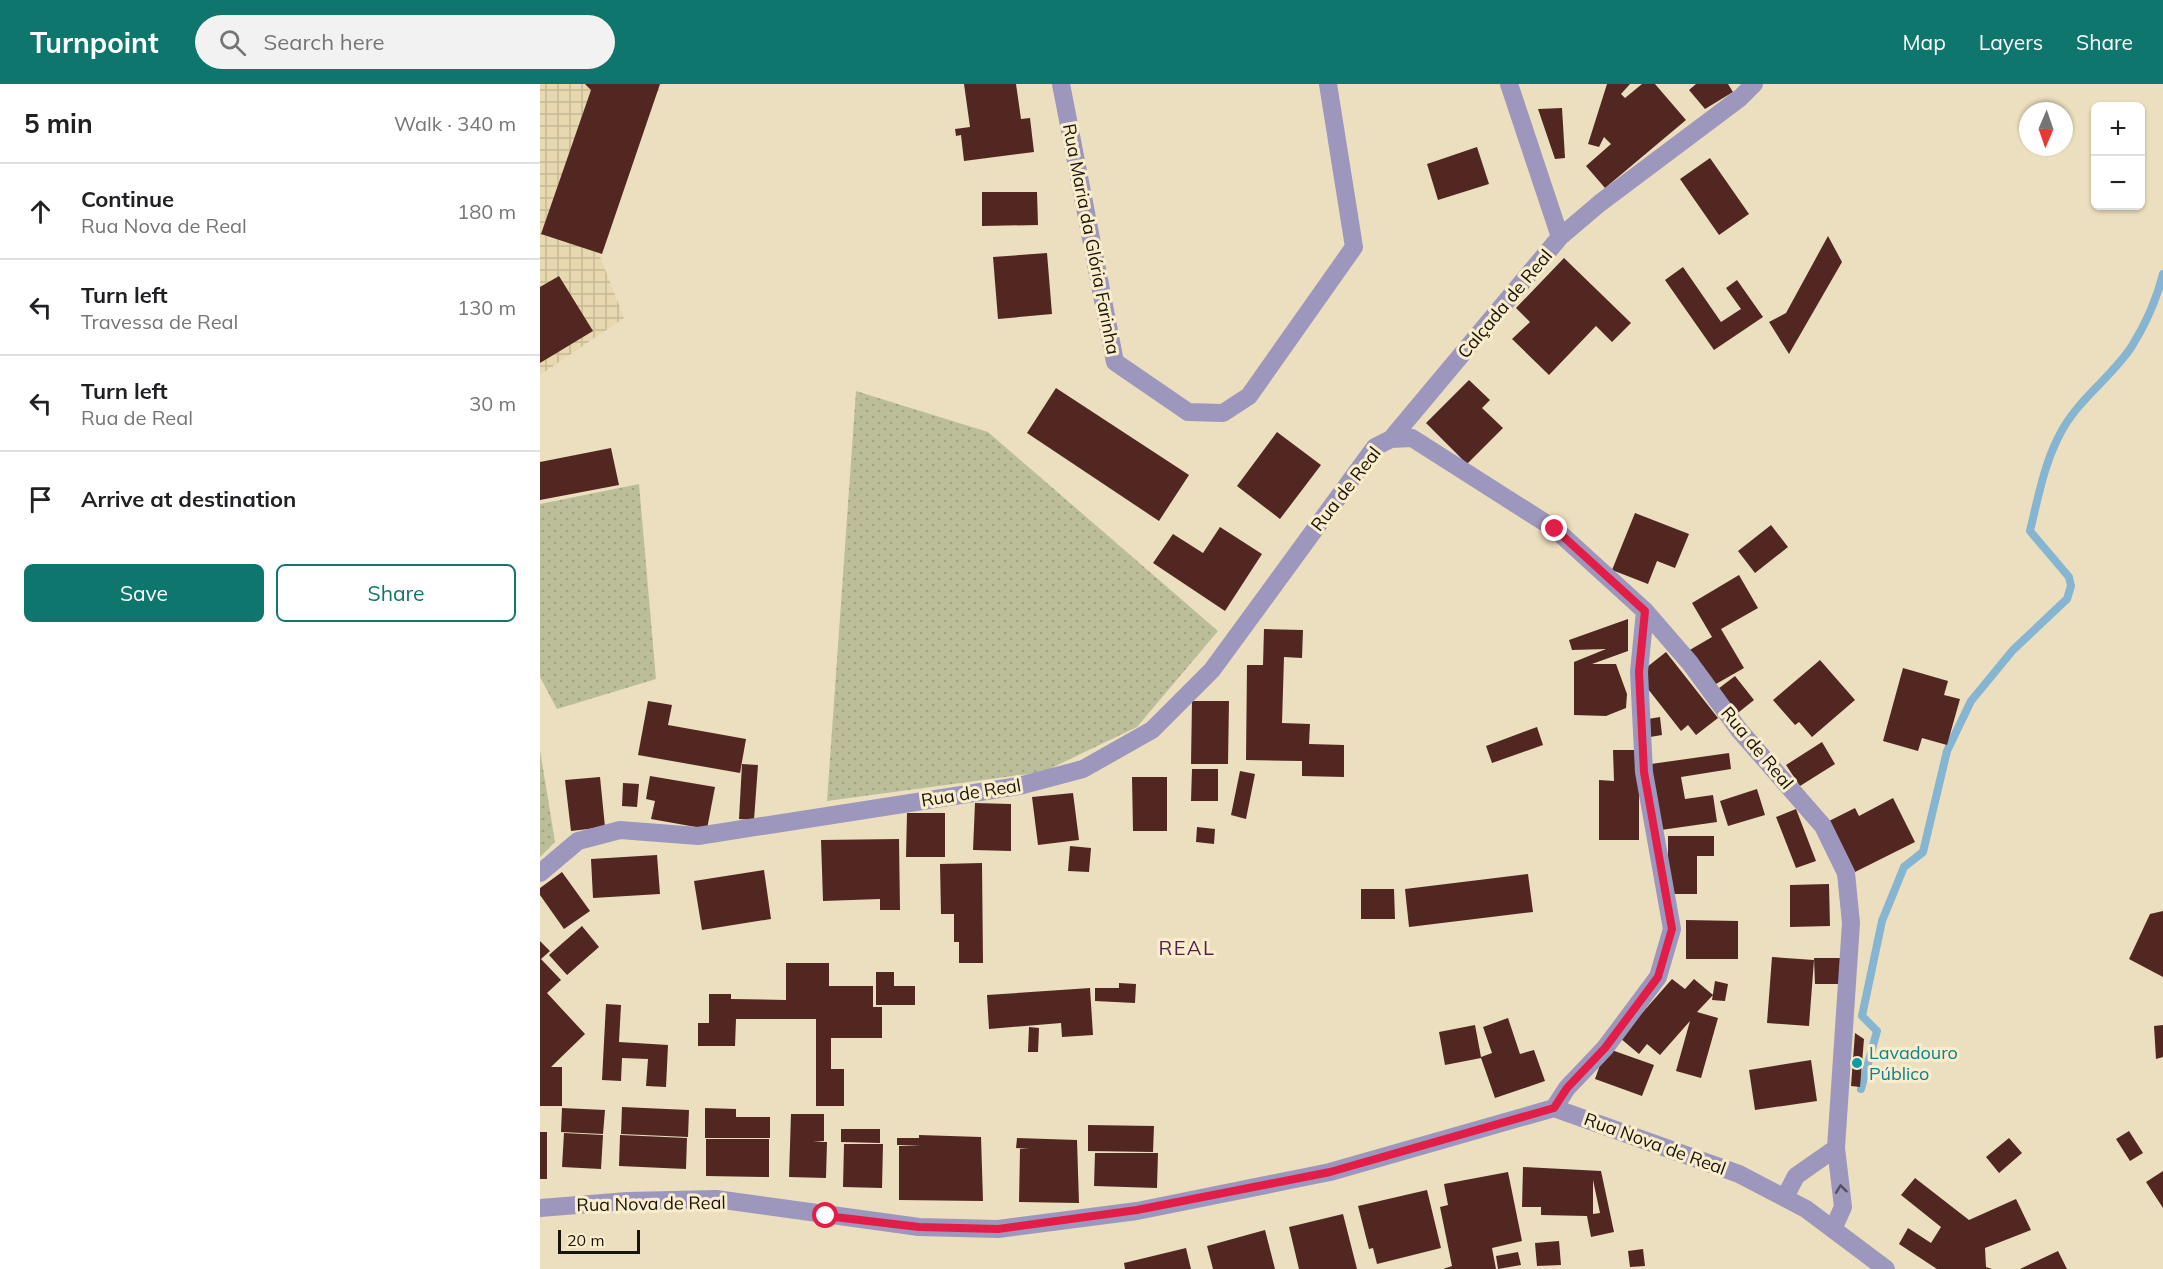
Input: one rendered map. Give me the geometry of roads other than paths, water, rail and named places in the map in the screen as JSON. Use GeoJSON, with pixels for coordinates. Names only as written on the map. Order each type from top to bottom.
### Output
{"type":"FeatureCollection","features":[{"type":"Feature","properties":{"kind":"street","name":"Rua Maria da Glória Farinha"},"geometry":{"type":"LineString","coordinates":[[1061,84],[1115,362],[1188,412],[1223,413],[1249,396],[1354,247],[1328,84]]}},
{"type":"Feature","properties":{"kind":"street","name":"Calçada de Real"},"geometry":{"type":"LineString","coordinates":[[1391,439],[1560,237],[1509,84]]}},
{"type":"Feature","properties":{"kind":"street"},"geometry":{"type":"LineString","coordinates":[[1560,237],[1600,203],[1740,98],[1754,84]]}},
{"type":"Feature","properties":{"kind":"street","name":"Rua de Real"},"geometry":{"type":"LineString","coordinates":[[540,873],[578,842],[620,830],[698,836],[1019,786],[1083,769],[1152,730],[1212,670],[1375,447],[1391,439],[1412,438],[1555,529],[1645,611],[1690,663],[1738,730],[1822,826],[1846,873],[1851,923],[1836,1148],[1843,1207],[1834,1227]]}},
{"type":"Feature","properties":{"kind":"street"},"geometry":{"type":"LineString","coordinates":[[1554,1108],[1567,1088],[1605,1048],[1658,977],[1672,929],[1644,772],[1639,672],[1645,611]]}},
{"type":"Feature","properties":{"kind":"street","name":"Rua Nova de Real"},"geometry":{"type":"LineString","coordinates":[[540,1208],[627,1201],[716,1199],[907,1225],[998,1229],[1137,1210],[1330,1172],[1554,1108],[1740,1174],[1785,1197],[1834,1227]]}},
{"type":"Feature","properties":{"kind":"street"},"geometry":{"type":"LineString","coordinates":[[1785,1197],[1796,1176],[1836,1148]]}},
{"type":"Feature","properties":{"kind":"street"},"geometry":{"type":"LineString","coordinates":[[1834,1227],[1886,1269]]}},
{"type":"Feature","properties":{"kind":"waterway"},"geometry":{"type":"LineString","coordinates":[[1861,1089],[1877,1031],[1862,1016],[1882,921],[1904,867],[1923,852],[1947,751],[1971,701],[2013,650],[2067,599],[2071,586],[2069,577],[2030,531],[2050,457],[2067,422],[2132,346],[2150,311],[2163,274]]}},
{"type":"Feature","properties":{"kind":"place","name":"Lavadouro Público"},"geometry":{"type":"Point","coordinates":[1857,1063]}},
{"type":"Feature","properties":{"kind":"district","name":"REAL"},"geometry":{"type":"Point","coordinates":[1187,948]}}]}
